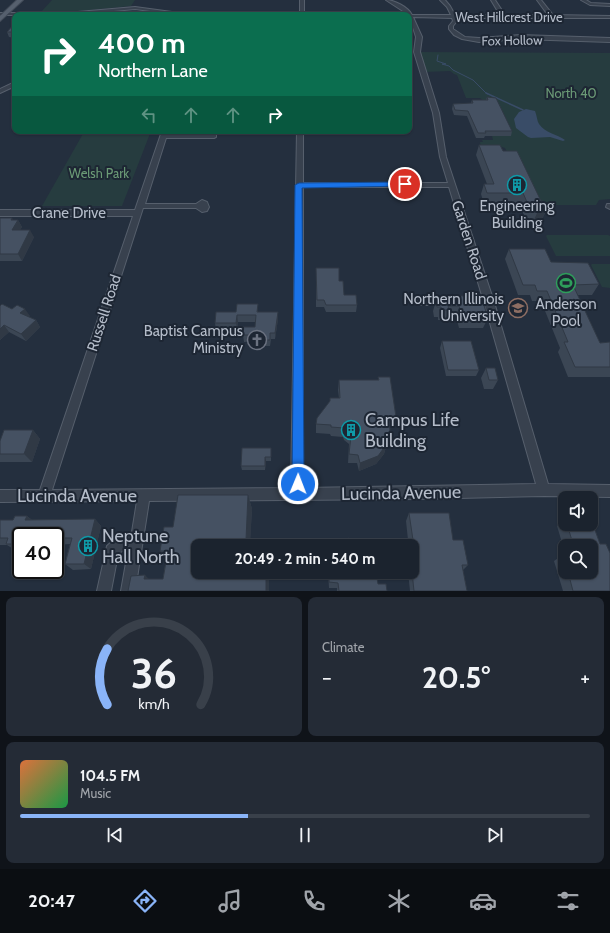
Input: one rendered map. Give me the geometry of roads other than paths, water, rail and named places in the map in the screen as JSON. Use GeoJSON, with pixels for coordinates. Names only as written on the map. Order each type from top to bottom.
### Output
{"type":"FeatureCollection","features":[{"type":"Feature","properties":{"kind":"main road"},"geometry":{"type":"LineString","coordinates":[[0,19],[3,14],[20,0]]}},
{"type":"Feature","properties":{"kind":"street"},"geometry":{"type":"LineString","coordinates":[[135,8],[140,0]]}},
{"type":"Feature","properties":{"kind":"street"},"geometry":{"type":"LineString","coordinates":[[302,0],[302,12]]}},
{"type":"Feature","properties":{"kind":"street","name":"Garden Road"},"geometry":{"type":"LineString","coordinates":[[388,0],[406,12]]}},
{"type":"Feature","properties":{"kind":"street"},"geometry":{"type":"LineString","coordinates":[[442,0],[454,16]]}},
{"type":"Feature","properties":{"kind":"street"},"geometry":{"type":"LineString","coordinates":[[493,0],[503,16]]}},
{"type":"Feature","properties":{"kind":"street"},"geometry":{"type":"LineString","coordinates":[[539,0],[552,17]]}},
{"type":"Feature","properties":{"kind":"street"},"geometry":{"type":"LineString","coordinates":[[583,0],[587,4],[610,5]]}},
{"type":"Feature","properties":{"kind":"street"},"geometry":{"type":"LineString","coordinates":[[104,12],[135,8],[168,12]]}},
{"type":"Feature","properties":{"kind":"street","name":"West Hillcrest Drive"},"geometry":{"type":"LineString","coordinates":[[412,16],[610,17]]}},
{"type":"Feature","properties":{"kind":"street","name":"Fox Hollow"},"geometry":{"type":"LineString","coordinates":[[454,16],[455,21],[451,26],[451,29],[456,34],[464,38],[482,40],[520,37],[610,40]]}},
{"type":"Feature","properties":{"kind":"street","name":"Garden Road"},"geometry":{"type":"LineString","coordinates":[[412,21],[419,37],[417,52],[436,113],[440,142],[451,184],[485,302],[544,490]]}},
{"type":"Feature","properties":{"kind":"street"},"geometry":{"type":"LineString","coordinates":[[515,29],[520,37]]}},
{"type":"Feature","properties":{"kind":"street"},"geometry":{"type":"LineString","coordinates":[[0,91],[12,85]]}},
{"type":"Feature","properties":{"kind":"street"},"geometry":{"type":"LineString","coordinates":[[164,134],[214,136]]}},
{"type":"Feature","properties":{"kind":"street","name":"Russell Road"},"geometry":{"type":"LineString","coordinates":[[44,496],[164,134]]}},
{"type":"Feature","properties":{"kind":"street"},"geometry":{"type":"LineString","coordinates":[[297,494],[300,134]]}},
{"type":"Feature","properties":{"kind":"street"},"geometry":{"type":"LineString","coordinates":[[299,185],[451,184]]}},
{"type":"Feature","properties":{"kind":"street","name":"Crane Drive"},"geometry":{"type":"LineString","coordinates":[[0,213],[198,206]]}},
{"type":"Feature","properties":{"kind":"street"},"geometry":{"type":"LineString","coordinates":[[422,302],[460,302]]}},
{"type":"Feature","properties":{"kind":"street","name":"Lucinda Avenue"},"geometry":{"type":"LineString","coordinates":[[0,496],[417,493],[544,490],[610,491]]}},
{"type":"Feature","properties":{"kind":"street"},"geometry":{"type":"LineString","coordinates":[[128,591],[144,496]]}},
{"type":"Feature","properties":{"kind":"street"},"geometry":{"type":"LineString","coordinates":[[104,591],[112,551],[122,542],[136,537]]}},
{"type":"Feature","properties":{"kind":"water"},"geometry":{"type":"Polygon","coordinates":[[[526,109],[535,111],[538,123],[544,129],[565,140],[563,141],[550,137],[531,138],[516,128],[514,119],[519,112],[526,109]]]}},
{"type":"Feature","properties":{"kind":"waterway"},"geometry":{"type":"LineString","coordinates":[[438,55],[437,61],[446,64],[442,64],[449,66],[453,70],[473,80],[486,93]]}},
{"type":"Feature","properties":{"kind":"waterway"},"geometry":{"type":"LineString","coordinates":[[486,93],[523,110]]}},
{"type":"Feature","properties":{"kind":"place","name":"Engineering Building"},"geometry":{"type":"Point","coordinates":[517,185]}},
{"type":"Feature","properties":{"kind":"place","name":"Anderson Pool"},"geometry":{"type":"Point","coordinates":[566,283]}},
{"type":"Feature","properties":{"kind":"place","name":"Northern Illinois University"},"geometry":{"type":"Point","coordinates":[518,308]}},
{"type":"Feature","properties":{"kind":"place","name":"Baptist Campus Ministry"},"geometry":{"type":"Point","coordinates":[257,340]}},
{"type":"Feature","properties":{"kind":"place","name":"Campus Life Building"},"geometry":{"type":"Point","coordinates":[351,430]}},
{"type":"Feature","properties":{"kind":"place","name":"Neptune Hall North"},"geometry":{"type":"Point","coordinates":[88,546]}},
{"type":"Feature","properties":{"kind":"park label","name":"North 40"},"geometry":{"type":"Point","coordinates":[571,93]}},
{"type":"Feature","properties":{"kind":"park label","name":"Welsh Park"},"geometry":{"type":"Point","coordinates":[99,173]}}]}
